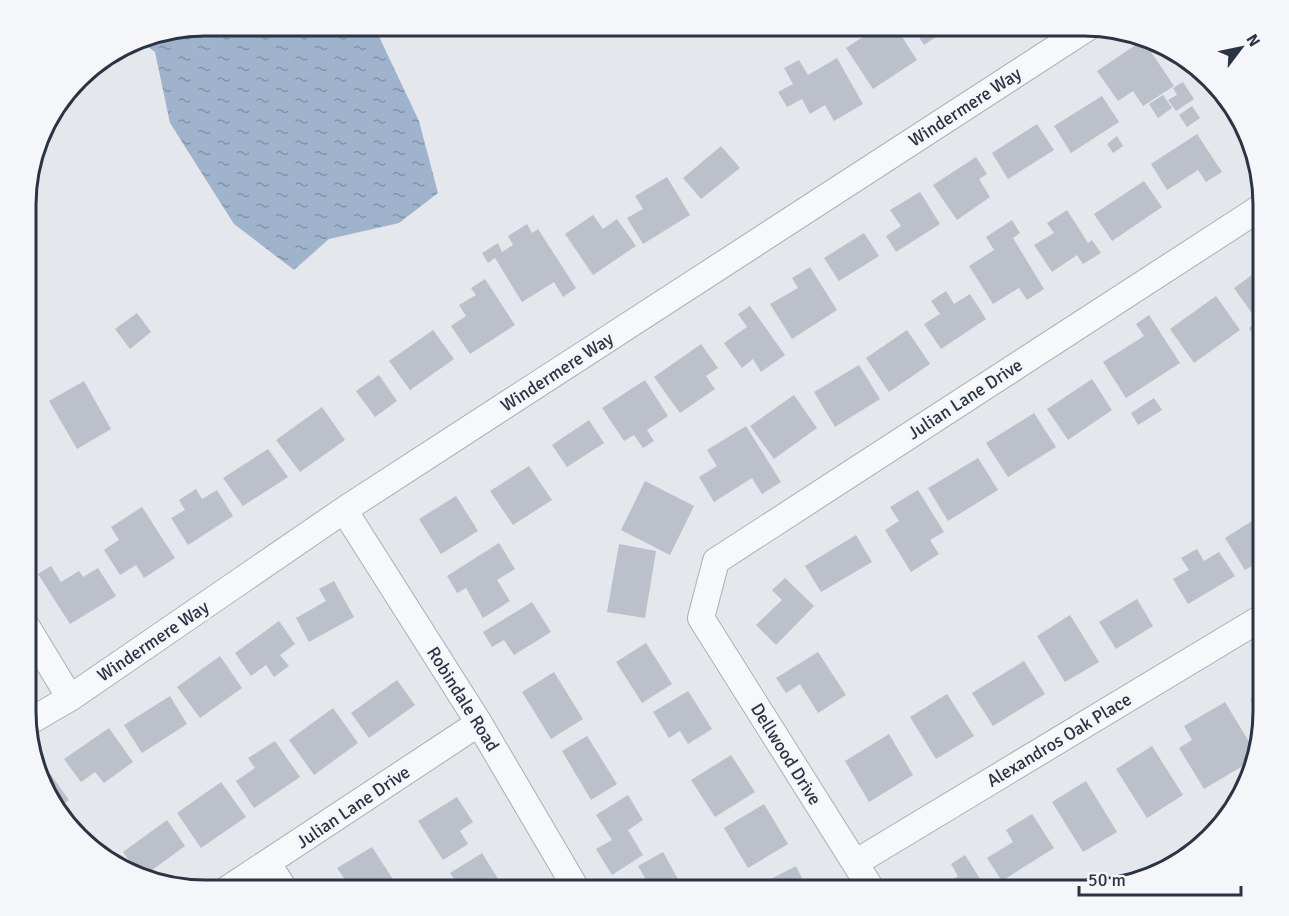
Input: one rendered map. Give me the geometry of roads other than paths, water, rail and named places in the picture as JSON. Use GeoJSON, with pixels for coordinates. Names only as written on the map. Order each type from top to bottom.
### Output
{"type":"FeatureCollection","features":[{"type":"Feature","properties":{"kind":"street","name":"Windermere Way"},"geometry":{"type":"LineString","coordinates":[[36,718],[70,698],[344,510],[1075,36]]}},
{"type":"Feature","properties":{"kind":"street","name":"Julian Lane Drive"},"geometry":{"type":"LineString","coordinates":[[701,618],[716,561],[1253,212]]}},
{"type":"Feature","properties":{"kind":"street","name":"Robindale Road"},"geometry":{"type":"LineString","coordinates":[[344,510],[478,723],[571,880]]}},
{"type":"Feature","properties":{"kind":"street","name":"Dellwood Drive"},"geometry":{"type":"LineString","coordinates":[[701,618],[865,880]]}},
{"type":"Feature","properties":{"kind":"street","name":"Alexandros Oak Place"},"geometry":{"type":"LineString","coordinates":[[855,864],[1253,623]]}},
{"type":"Feature","properties":{"kind":"street"},"geometry":{"type":"LineString","coordinates":[[36,642],[70,698]]}},
{"type":"Feature","properties":{"kind":"street","name":"Julian Lane Drive"},"geometry":{"type":"LineString","coordinates":[[242,880],[478,723]]}},
{"type":"Feature","properties":{"kind":"street"},"geometry":{"type":"LineString","coordinates":[[268,864],[278,880]]}},
{"type":"Feature","properties":{"kind":"water"},"geometry":{"type":"Polygon","coordinates":[[[194,36],[379,36],[419,121],[438,193],[399,223],[329,239],[294,270],[234,224],[170,123],[155,52],[148,46],[172,39],[194,36]]]}}]}
